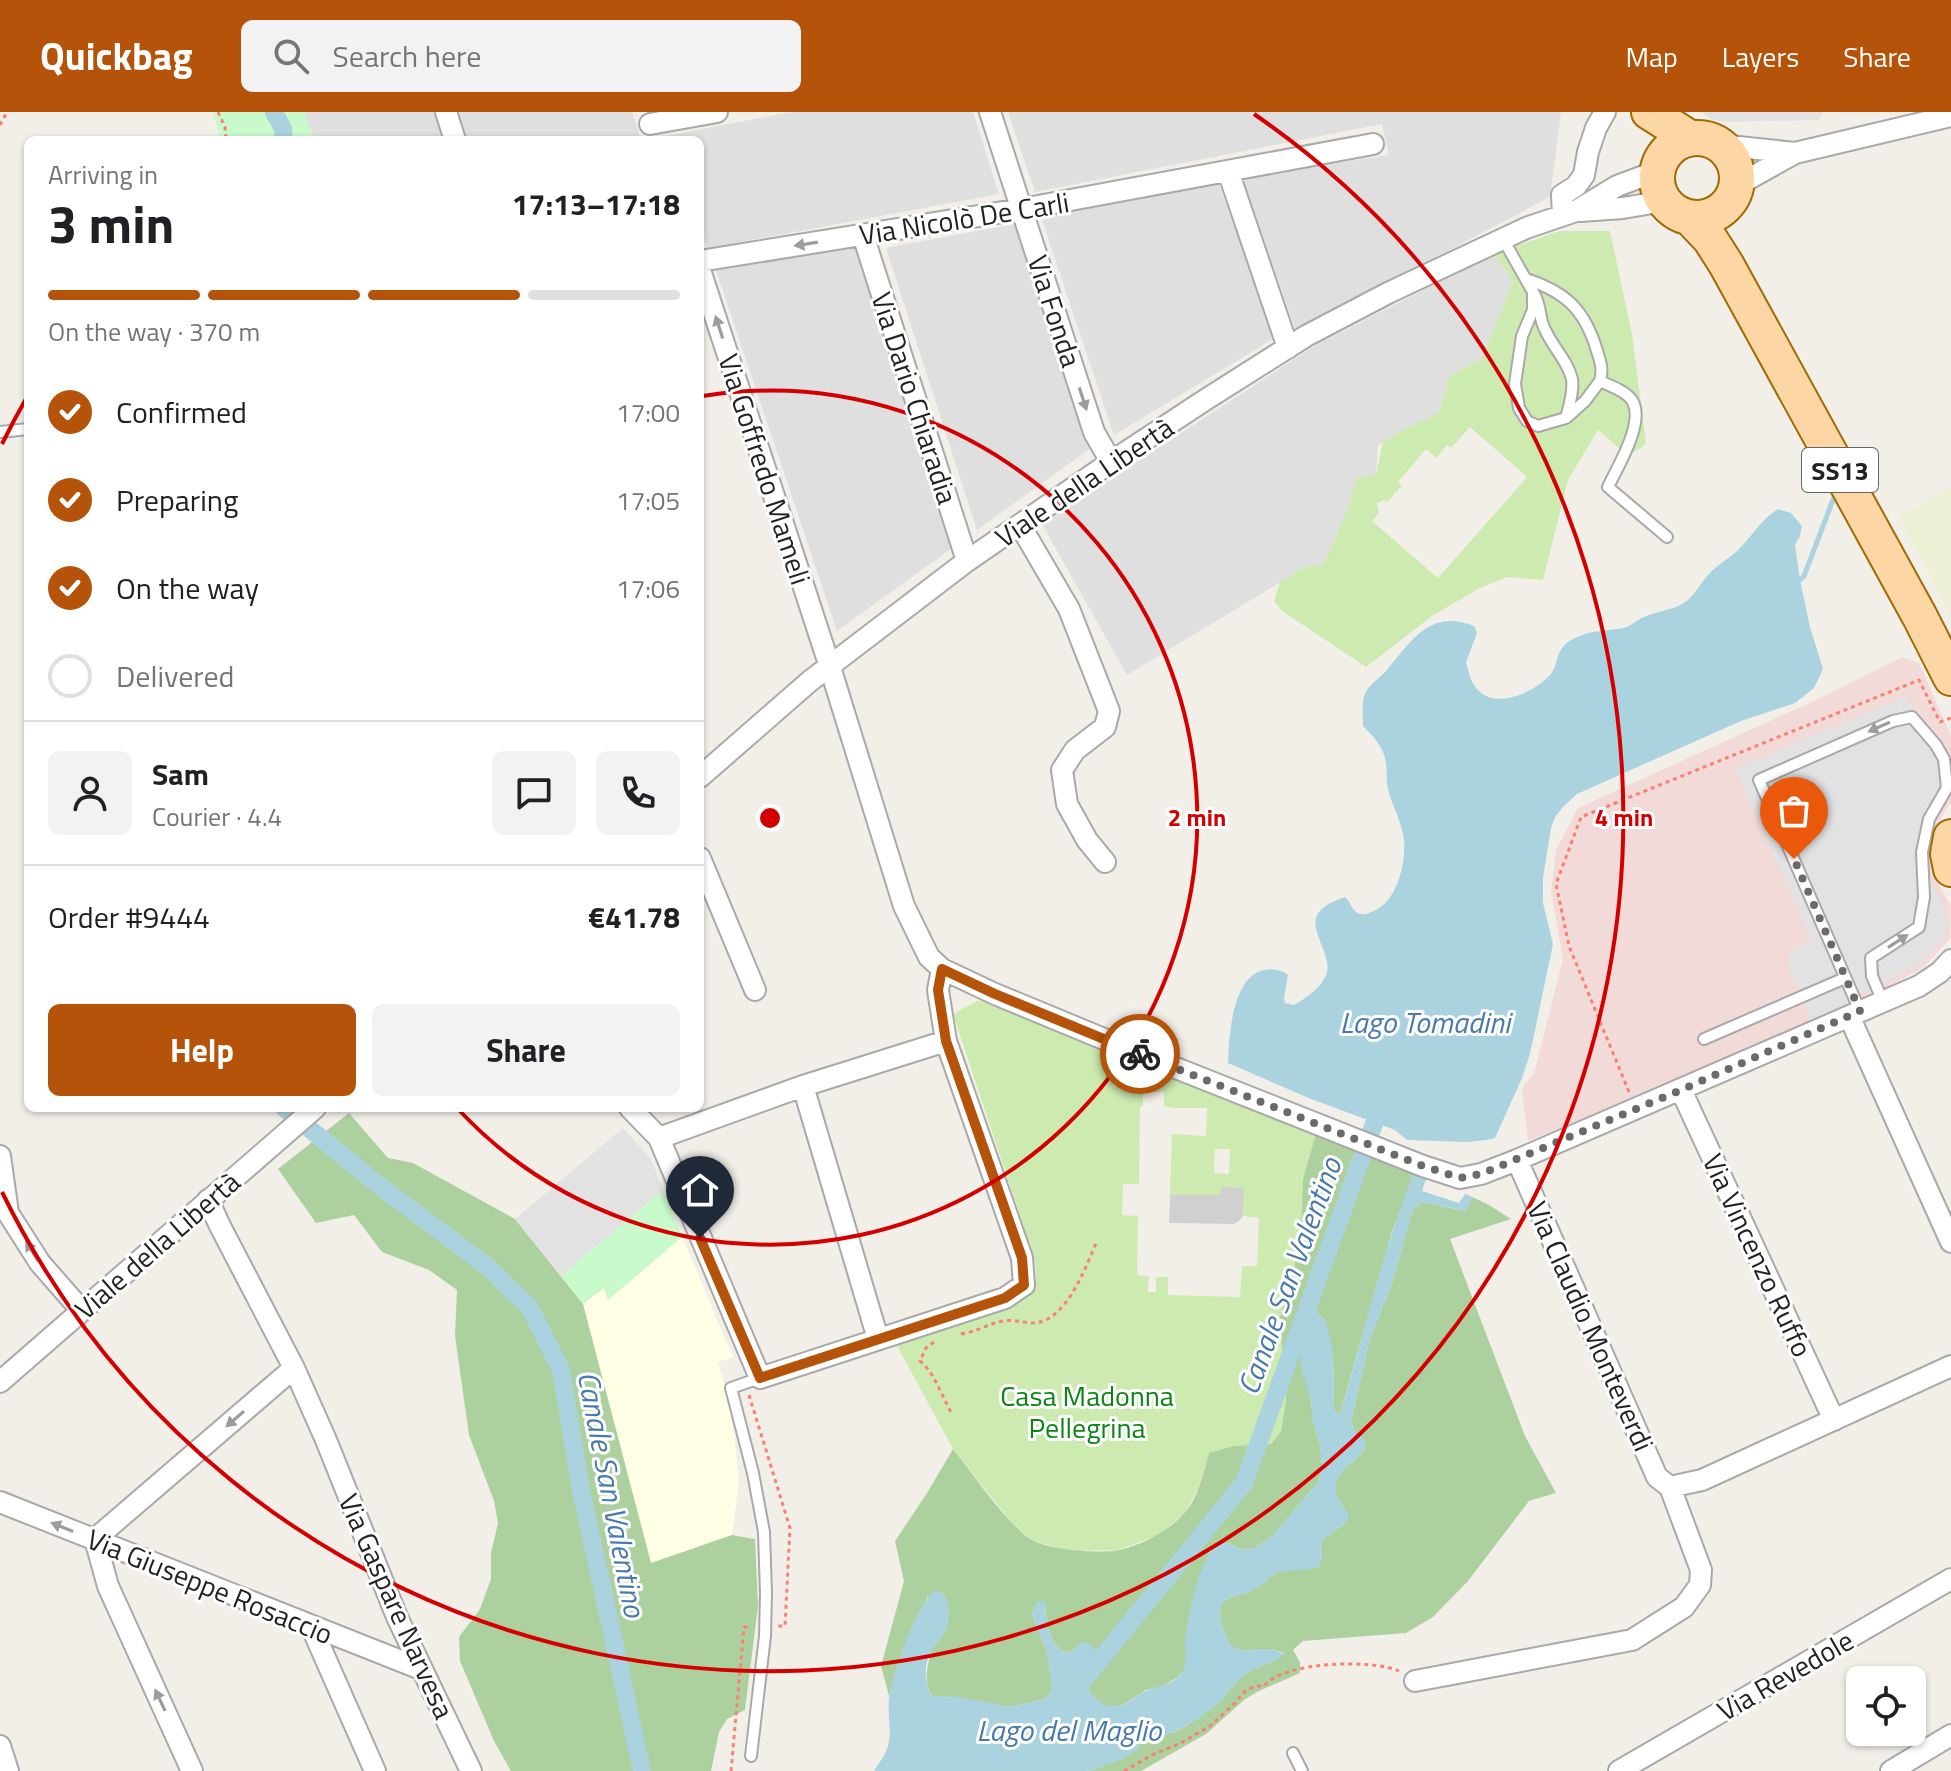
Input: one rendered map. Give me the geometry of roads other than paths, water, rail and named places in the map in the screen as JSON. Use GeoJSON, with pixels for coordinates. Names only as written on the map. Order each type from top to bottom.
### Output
{"type":"FeatureCollection","features":[{"type":"Feature","properties":{"kind":"main road","name":"SS13"},"geometry":{"type":"LineString","coordinates":[[1649,112],[1681,171],[1710,239],[1951,678]]}},
{"type":"Feature","properties":{"kind":"main road","name":"SS13"},"geometry":{"type":"LineString","coordinates":[[1681,171],[1726,150],[1734,163],[1737,178],[1726,232],[1726,264]]}},
{"type":"Feature","properties":{"kind":"main road"},"geometry":{"type":"LineString","coordinates":[[1681,171],[1707,216],[1723,208],[1733,193]]}},
{"type":"Feature","properties":{"kind":"main road"},"geometry":{"type":"LineString","coordinates":[[1951,837],[1948,854],[1951,869]]}},
{"type":"Feature","properties":{"kind":"street"},"geometry":{"type":"LineString","coordinates":[[446,112],[454,136]]}},
{"type":"Feature","properties":{"kind":"street"},"geometry":{"type":"LineString","coordinates":[[650,125],[717,112]]}},
{"type":"Feature","properties":{"kind":"street","name":"Via Fonda"},"geometry":{"type":"LineString","coordinates":[[990,112],[1094,432],[1111,462]]}},
{"type":"Feature","properties":{"kind":"street"},"geometry":{"type":"LineString","coordinates":[[1570,213],[1562,195],[1576,186],[1584,175],[1592,140],[1605,112]]}},
{"type":"Feature","properties":{"kind":"street","name":"Viale della Libertà"},"geometry":{"type":"LineString","coordinates":[[704,774],[810,681],[967,561],[1111,462],[1288,348],[1388,293],[1526,228],[1570,213],[1617,186],[1681,171],[1795,153],[1951,116]]}},
{"type":"Feature","properties":{"kind":"street","name":"Via Nicolò De Carli"},"geometry":{"type":"LineString","coordinates":[[704,260],[1022,209],[1373,144]]}},
{"type":"Feature","properties":{"kind":"street","name":"Viale della Libertà"},"geometry":{"type":"LineString","coordinates":[[1733,193],[1795,153]]}},
{"type":"Feature","properties":{"kind":"street"},"geometry":{"type":"LineString","coordinates":[[1228,171],[1288,348]]}},
{"type":"Feature","properties":{"kind":"street","name":"Viale della Libertà"},"geometry":{"type":"LineString","coordinates":[[1570,213],[1623,208],[1681,171]]}},
{"type":"Feature","properties":{"kind":"street","name":"Via Dario Chiaradia"},"geometry":{"type":"LineString","coordinates":[[863,235],[967,561]]}},
{"type":"Feature","properties":{"kind":"street","name":"Via Goffredo Mameli"},"geometry":{"type":"LineString","coordinates":[[704,282],[830,667],[904,906],[929,957],[942,969]]}},
{"type":"Feature","properties":{"kind":"street"},"geometry":{"type":"LineString","coordinates":[[1020,525],[1069,609],[1109,711],[1105,727],[1075,750],[1062,770],[1067,804],[1087,840],[1105,862]]}},
{"type":"Feature","properties":{"kind":"street"},"geometry":{"type":"LineString","coordinates":[[704,868],[755,990]]}},
{"type":"Feature","properties":{"kind":"street"},"geometry":{"type":"LineString","coordinates":[[634,1112],[659,1138],[753,1381],[1005,1298],[1024,1285],[1022,1258],[946,1041],[938,990],[942,969],[1128,1049],[1460,1178],[1481,1174],[1517,1160],[1883,1002],[1919,986],[1951,960]]}},
{"type":"Feature","properties":{"kind":"street"},"geometry":{"type":"LineString","coordinates":[[1854,1014],[1951,1242]]}},
{"type":"Feature","properties":{"kind":"street"},"geometry":{"type":"LineString","coordinates":[[659,1138],[803,1086],[946,1041]]}},
{"type":"Feature","properties":{"kind":"street"},"geometry":{"type":"LineString","coordinates":[[803,1086],[878,1339]]}},
{"type":"Feature","properties":{"kind":"street","name":"Via Vincenzo Ruffo"},"geometry":{"type":"LineString","coordinates":[[1681,1090],[1834,1420]]}},
{"type":"Feature","properties":{"kind":"street","name":"Viale della Libertà"},"geometry":{"type":"LineString","coordinates":[[0,1382],[310,1112]]}},
{"type":"Feature","properties":{"kind":"street"},"geometry":{"type":"LineString","coordinates":[[0,1156],[8,1213],[40,1263],[82,1311]]}},
{"type":"Feature","properties":{"kind":"street","name":"Via Claudio Monteverdi"},"geometry":{"type":"LineString","coordinates":[[1415,1681],[1632,1640],[1684,1607],[1700,1585],[1701,1570],[1670,1487],[1657,1477],[1517,1160]]}},
{"type":"Feature","properties":{"kind":"street","name":"Via Gaspare Narvesa"},"geometry":{"type":"LineString","coordinates":[[208,1200],[294,1368],[397,1617],[471,1771]]}},
{"type":"Feature","properties":{"kind":"street"},"geometry":{"type":"LineString","coordinates":[[1670,1487],[1702,1480],[1951,1366]]}},
{"type":"Feature","properties":{"kind":"street"},"geometry":{"type":"LineString","coordinates":[[192,1771],[108,1586],[95,1539],[294,1368]]}},
{"type":"Feature","properties":{"kind":"street","name":"Via Giuseppe Rosaccio"},"geometry":{"type":"LineString","coordinates":[[0,1502],[421,1669]]}},
{"type":"Feature","properties":{"kind":"street","name":"Via Revedole"},"geometry":{"type":"LineString","coordinates":[[1619,1771],[1949,1585]]}},
{"type":"Feature","properties":{"kind":"street"},"geometry":{"type":"LineString","coordinates":[[311,1626],[375,1771]]}},
{"type":"Feature","properties":{"kind":"street"},"geometry":{"type":"LineString","coordinates":[[1891,1771],[1951,1735]]}},
{"type":"Feature","properties":{"kind":"street"},"geometry":{"type":"LineString","coordinates":[[0,1746],[8,1771]]}},
{"type":"Feature","properties":{"kind":"lane"},"geometry":{"type":"LineString","coordinates":[[1503,239],[1539,299],[1542,323],[1573,381],[1566,418]]}},
{"type":"Feature","properties":{"kind":"lane"},"geometry":{"type":"LineString","coordinates":[[1526,279],[1559,292],[1574,305],[1586,320],[1603,371],[1600,381],[1585,401],[1566,418],[1538,426],[1527,421],[1519,408],[1515,384],[1522,336],[1533,310],[1533,292]]}},
{"type":"Feature","properties":{"kind":"lane"},"geometry":{"type":"LineString","coordinates":[[1600,381],[1628,396],[1634,403],[1636,421],[1629,444],[1608,487],[1667,537]]}},
{"type":"Feature","properties":{"kind":"lane"},"geometry":{"type":"LineString","coordinates":[[0,432],[24,429]]}},
{"type":"Feature","properties":{"kind":"lane"},"geometry":{"type":"LineString","coordinates":[[1854,1014],[1845,978],[1759,780],[1893,721],[1912,717],[1944,759],[1947,788],[1929,819],[1922,852],[1924,897],[1919,927],[1871,958],[1872,976],[1883,1002]]}},
{"type":"Feature","properties":{"kind":"lane"},"geometry":{"type":"LineString","coordinates":[[1704,1039],[1845,978]]}},
{"type":"Feature","properties":{"kind":"lane"},"geometry":{"type":"LineString","coordinates":[[751,1756],[765,1626],[764,1532],[753,1473],[731,1388],[753,1381]]}},
{"type":"Feature","properties":{"kind":"lane"},"geometry":{"type":"LineString","coordinates":[[1293,1753],[1302,1771]]}},
{"type":"Feature","properties":{"kind":"water","name":"Lago Tomadini"},"geometry":{"type":"Polygon","coordinates":[[[1778,509],[1791,513],[1802,526],[1795,545],[1800,580],[1823,669],[1814,688],[1795,703],[1741,721],[1577,794],[1555,817],[1543,878],[1543,903],[1553,944],[1530,1054],[1495,1138],[1467,1142],[1407,1140],[1395,1130],[1311,1099],[1228,1063],[1234,1008],[1245,983],[1254,974],[1265,970],[1280,971],[1288,975],[1285,1003],[1294,1005],[1303,999],[1324,980],[1328,967],[1315,924],[1322,909],[1345,897],[1356,912],[1369,913],[1389,899],[1398,881],[1403,860],[1403,834],[1388,789],[1385,756],[1363,726],[1363,706],[1369,687],[1413,639],[1433,624],[1445,621],[1474,626],[1477,633],[1466,662],[1474,685],[1490,698],[1522,694],[1549,676],[1563,647],[1575,638],[1626,627],[1684,603],[1711,572],[1736,552],[1778,509]]]}},
{"type":"Feature","properties":{"kind":"water","name":"Lago del Maglio"},"geometry":{"type":"Polygon","coordinates":[[[1414,1173],[1427,1177],[1422,1191],[1459,1203],[1465,1194],[1472,1197],[1466,1211],[1423,1202],[1413,1209],[1392,1283],[1370,1338],[1351,1421],[1355,1433],[1365,1439],[1365,1450],[1342,1473],[1336,1487],[1337,1495],[1350,1516],[1322,1540],[1322,1558],[1318,1568],[1276,1572],[1263,1584],[1222,1603],[1219,1615],[1231,1645],[1248,1651],[1271,1649],[1285,1654],[1242,1676],[1218,1703],[1186,1726],[1160,1737],[1148,1727],[1142,1728],[1138,1749],[1120,1760],[1086,1771],[874,1771],[889,1743],[889,1699],[900,1658],[920,1610],[935,1590],[944,1594],[949,1616],[945,1632],[931,1651],[927,1664],[926,1681],[932,1696],[959,1697],[1012,1707],[1045,1699],[1052,1685],[1047,1652],[1032,1615],[1038,1602],[1045,1602],[1049,1631],[1060,1649],[1066,1653],[1086,1642],[1095,1648],[1087,1683],[1088,1689],[1101,1703],[1123,1705],[1180,1676],[1185,1664],[1185,1640],[1192,1602],[1211,1550],[1218,1541],[1241,1550],[1255,1548],[1272,1537],[1319,1481],[1322,1465],[1320,1444],[1302,1372],[1299,1341],[1304,1323],[1316,1312],[1326,1320],[1333,1353],[1334,1411],[1340,1414],[1383,1262],[1414,1173]]]}},
{"type":"Feature","properties":{"kind":"waterway","name":"Canale San Valentino"},"geometry":{"type":"LineString","coordinates":[[274,112],[284,136]]}},
{"type":"Feature","properties":{"kind":"waterway"},"geometry":{"type":"LineString","coordinates":[[1795,584],[1804,576],[1836,492]]}},
{"type":"Feature","properties":{"kind":"waterway","name":"Canale San Valentino"},"geometry":{"type":"LineString","coordinates":[[1073,1693],[1244,1483],[1383,1099]]}},
{"type":"Feature","properties":{"kind":"waterway","name":"Canale San Valentino"},"geometry":{"type":"LineString","coordinates":[[289,1112],[381,1187],[488,1267],[530,1308],[561,1370],[581,1490],[642,1771]]}},
{"type":"Feature","properties":{"kind":"park label","name":"Casa Madonna Pellegrina"},"geometry":{"type":"Point","coordinates":[1087,1411]}}]}
